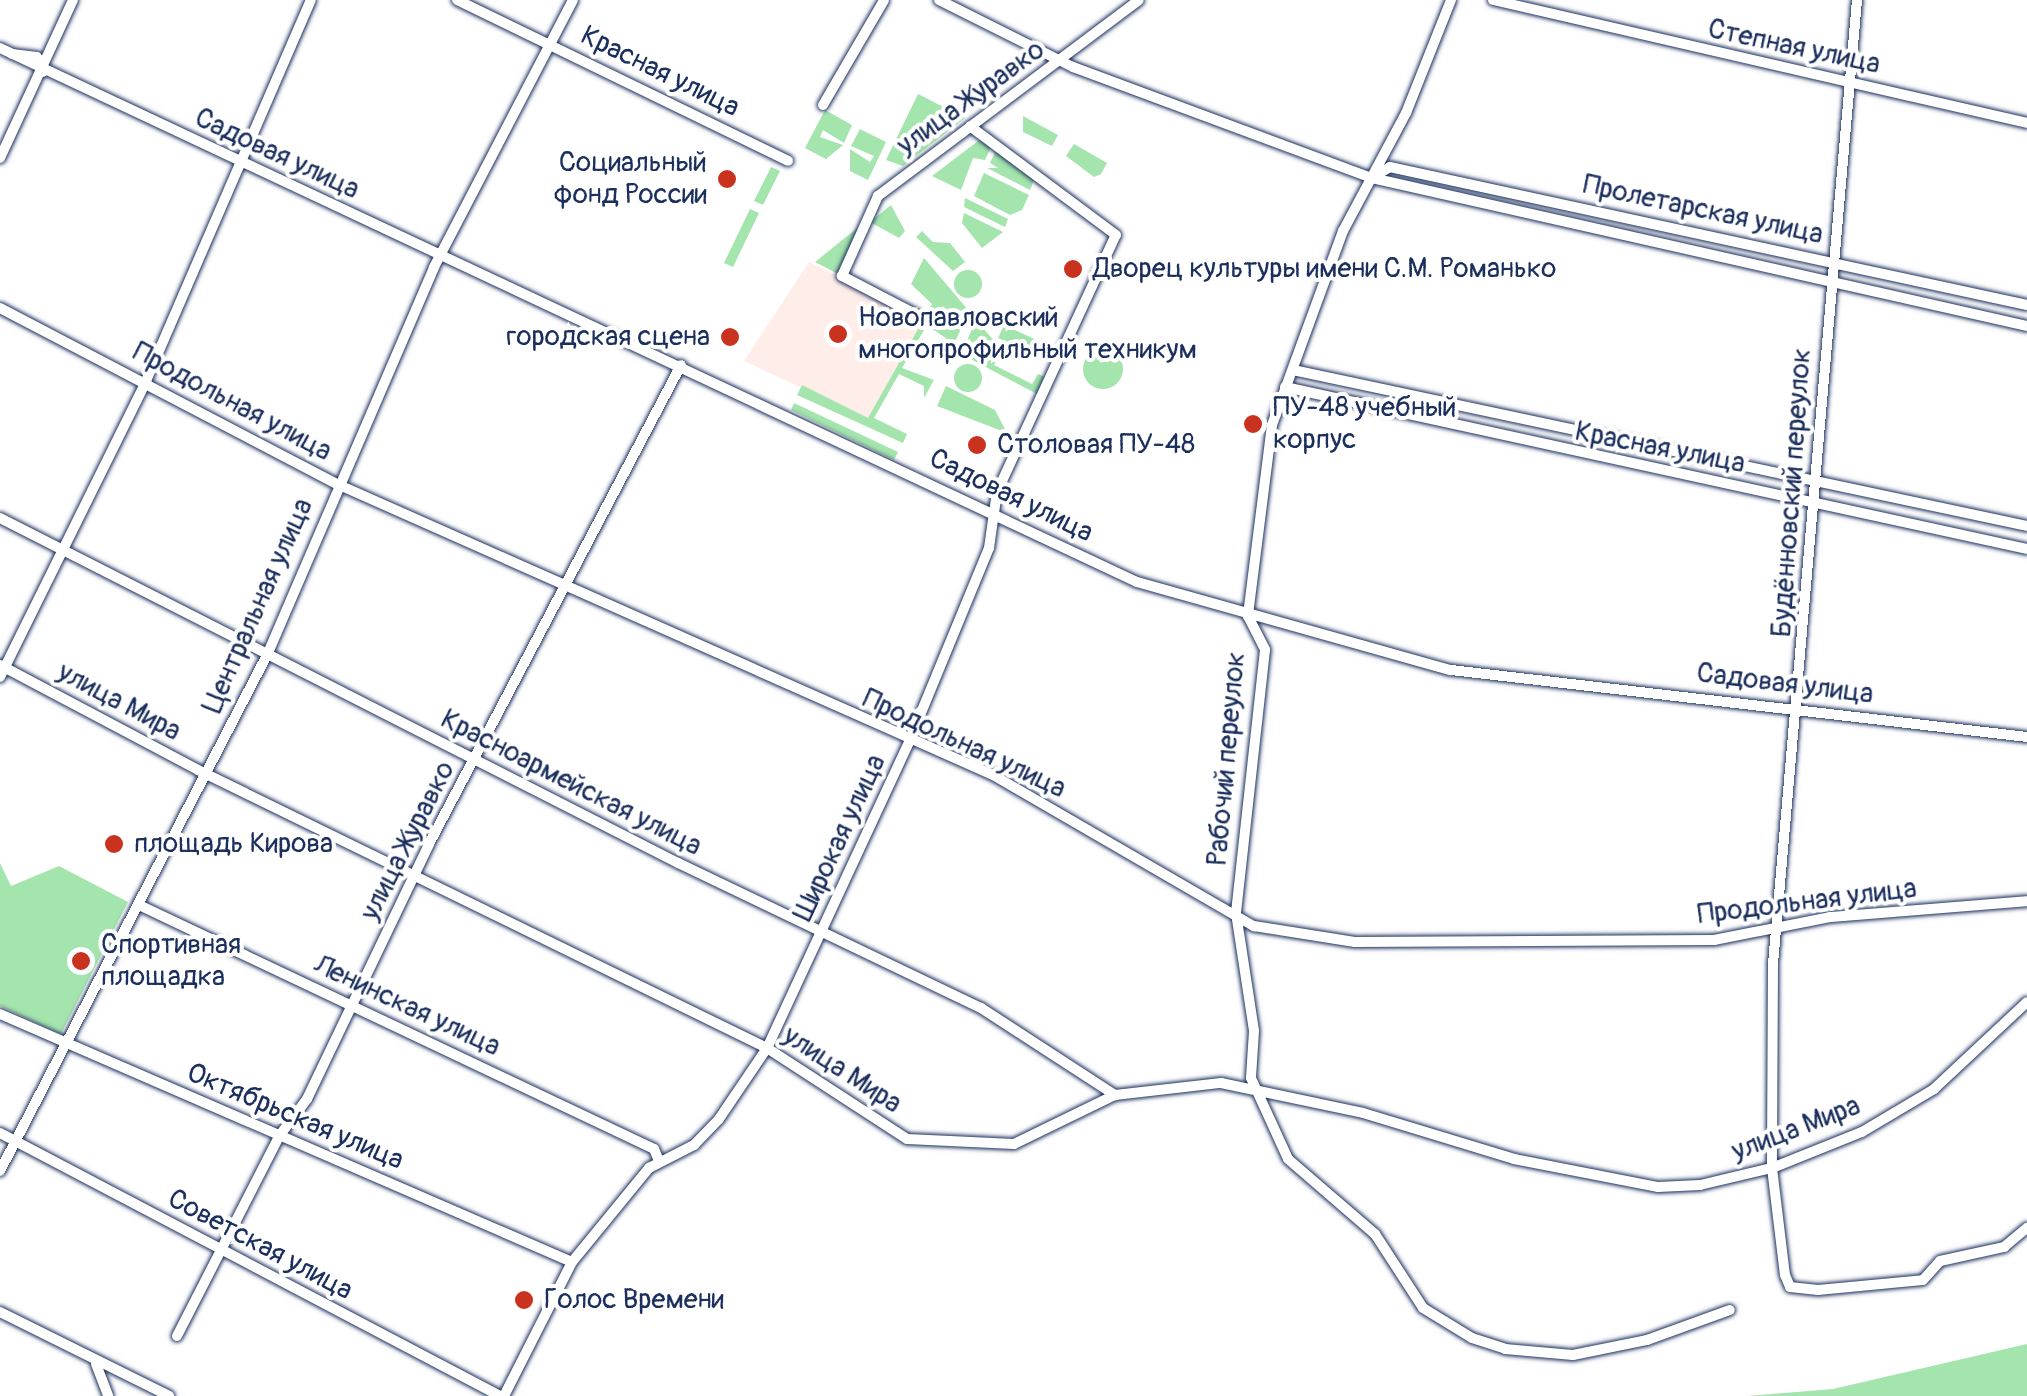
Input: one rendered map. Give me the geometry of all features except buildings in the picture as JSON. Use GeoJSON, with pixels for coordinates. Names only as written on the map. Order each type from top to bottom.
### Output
{"type":"FeatureCollection","features":[{"type":"Feature","properties":{"kind":"street"},"geometry":{"type":"LineString","coordinates":[[0,158],[43,72],[72,0]]}},
{"type":"Feature","properties":{"kind":"street"},"geometry":{"type":"LineString","coordinates":[[2,670],[146,380],[238,159],[310,0]]}},
{"type":"Feature","properties":{"kind":"street","name":"Красная улица"},"geometry":{"type":"LineString","coordinates":[[457,0],[788,160]]}},
{"type":"Feature","properties":{"kind":"street","name":"Центральная улица"},"geometry":{"type":"LineString","coordinates":[[0,1171],[268,653],[337,484],[438,257],[573,0]]}},
{"type":"Feature","properties":{"kind":"street"},"geometry":{"type":"LineString","coordinates":[[823,105],[884,0]]}},
{"type":"Feature","properties":{"kind":"street","name":"Пролетарская улица"},"geometry":{"type":"LineString","coordinates":[[938,0],[1061,62],[1372,178],[2027,326]]}},
{"type":"Feature","properties":{"kind":"street","name":"улица Журавко"},"geometry":{"type":"LineString","coordinates":[[880,193],[1061,62],[1139,0]]}},
{"type":"Feature","properties":{"kind":"street","name":"Рабочий переулок"},"geometry":{"type":"LineString","coordinates":[[1451,0],[1372,178],[1344,230],[1272,426],[1248,616],[1265,650],[1236,913],[1257,1092],[1296,1167],[1375,1234],[1423,1308],[1472,1338],[1504,1349],[1573,1355],[1647,1340],[1730,1310]]}},
{"type":"Feature","properties":{"kind":"street","name":"Степная улица"},"geometry":{"type":"LineString","coordinates":[[1493,0],[1558,10],[2027,123]]}},
{"type":"Feature","properties":{"kind":"street","name":"Будённовский переулок"},"geometry":{"type":"LineString","coordinates":[[1856,0],[1830,282],[1799,707],[1776,932],[1772,1168],[1790,1287],[1923,1280],[1940,1261],[2004,1247],[2027,1228]]}},
{"type":"Feature","properties":{"kind":"street","name":"Садовая улица"},"geometry":{"type":"LineString","coordinates":[[5,51],[37,57],[43,72],[238,159],[438,257],[681,365],[1137,582],[1451,670],[1799,707],[2027,738]]}},
{"type":"Feature","properties":{"kind":"street","name":"Широкая улица"},"geometry":{"type":"LineString","coordinates":[[502,1396],[572,1262],[657,1155],[674,1154],[694,1145],[719,1119],[767,1048],[909,742],[989,548],[991,510],[1116,235],[970,126]]}},
{"type":"Feature","properties":{"kind":"street","name":"Пролетарская улица"},"geometry":{"type":"LineString","coordinates":[[1372,178],[1390,167],[2027,305]]}},
{"type":"Feature","properties":{"kind":"street"},"geometry":{"type":"LineString","coordinates":[[868,185],[880,193],[842,276],[917,315]]}},
{"type":"Feature","properties":{"kind":"street","name":"Продольная улица"},"geometry":{"type":"LineString","coordinates":[[0,308],[146,380],[337,484],[909,742],[993,776],[1254,926],[1355,942],[1714,940],[1776,932],[1830,917],[2027,902]]}},
{"type":"Feature","properties":{"kind":"street","name":"улица Журавко"},"geometry":{"type":"LineString","coordinates":[[177,1336],[280,1135],[307,1099],[475,758],[681,365]]}},
{"type":"Feature","properties":{"kind":"street","name":"Красная улица"},"geometry":{"type":"LineString","coordinates":[[1293,370],[2027,526]]}},
{"type":"Feature","properties":{"kind":"street","name":"Красная улица"},"geometry":{"type":"LineString","coordinates":[[1286,387],[2027,549]]}},
{"type":"Feature","properties":{"kind":"street","name":"Красноармейская улица"},"geometry":{"type":"LineString","coordinates":[[0,518],[821,933],[981,1008],[1116,1096]]}},
{"type":"Feature","properties":{"kind":"street","name":"улица Мира"},"geometry":{"type":"LineString","coordinates":[[2,670],[767,1048],[907,1139],[1014,1144],[1116,1096],[1221,1082],[1364,1113],[1514,1159],[1658,1188],[1772,1168],[1862,1132],[1934,1089],[2027,1002]]}},
{"type":"Feature","properties":{"kind":"street","name":"Ленинская улица"},"geometry":{"type":"LineString","coordinates":[[140,905],[352,1004],[657,1155]]}},
{"type":"Feature","properties":{"kind":"street","name":"Октябрьская улица"},"geometry":{"type":"LineString","coordinates":[[0,1014],[572,1262]]}},
{"type":"Feature","properties":{"kind":"street","name":"Советская улица"},"geometry":{"type":"LineString","coordinates":[[0,1133],[502,1396]]}},
{"type":"Feature","properties":{"kind":"street"},"geometry":{"type":"LineString","coordinates":[[0,1312],[96,1364],[169,1396]]}},
{"type":"Feature","properties":{"kind":"street"},"geometry":{"type":"LineString","coordinates":[[96,1364],[108,1396]]}},
{"type":"Feature","properties":{"kind":"shaded area","name":"Новопавловский многопрофильный техникум"},"geometry":{"type":"Polygon","coordinates":[[[809,262],[924,318],[868,419],[744,361],[809,262]]]}},
{"type":"Feature","properties":{"kind":"green space"},"geometry":{"type":"Polygon","coordinates":[[[918,94],[965,118],[903,166],[886,160],[918,94]]]}},
{"type":"Feature","properties":{"kind":"green space"},"geometry":{"type":"Polygon","coordinates":[[[825,110],[852,125],[844,143],[823,130],[820,137],[843,145],[826,159],[805,148],[825,110]]]}},
{"type":"Feature","properties":{"kind":"green space"},"geometry":{"type":"Polygon","coordinates":[[[1023,116],[1058,135],[1052,146],[1023,132],[1023,116]]]}},
{"type":"Feature","properties":{"kind":"green space"},"geometry":{"type":"Polygon","coordinates":[[[860,129],[886,142],[868,180],[850,171],[850,149],[870,162],[874,156],[851,146],[860,129]]]}},
{"type":"Feature","properties":{"kind":"green space"},"geometry":{"type":"Polygon","coordinates":[[[982,138],[992,145],[985,160],[973,158],[961,190],[932,176],[982,138]]]}},
{"type":"Feature","properties":{"kind":"green space"},"geometry":{"type":"Polygon","coordinates":[[[1074,144],[1107,163],[1101,174],[1094,177],[1066,156],[1074,144]]]}},
{"type":"Feature","properties":{"kind":"green space"},"geometry":{"type":"Polygon","coordinates":[[[996,150],[1034,180],[1030,190],[987,168],[998,168],[990,163],[996,150]]]}},
{"type":"Feature","properties":{"kind":"green space"},"geometry":{"type":"Polygon","coordinates":[[[771,167],[780,171],[763,205],[754,201],[771,167]]]}},
{"type":"Feature","properties":{"kind":"green space"},"geometry":{"type":"Polygon","coordinates":[[[984,173],[1029,195],[1022,210],[1010,215],[974,196],[984,173]]]}},
{"type":"Feature","properties":{"kind":"green space"},"geometry":{"type":"Polygon","coordinates":[[[965,198],[1008,219],[1005,227],[964,207],[965,198]]]}},
{"type":"Feature","properties":{"kind":"green space"},"geometry":{"type":"Polygon","coordinates":[[[891,205],[905,231],[899,238],[870,222],[891,205]]]}},
{"type":"Feature","properties":{"kind":"green space"},"geometry":{"type":"Polygon","coordinates":[[[750,209],[759,213],[733,267],[724,263],[750,209]]]}},
{"type":"Feature","properties":{"kind":"green space"},"geometry":{"type":"Polygon","coordinates":[[[964,213],[1003,232],[982,248],[962,223],[964,213]]]}},
{"type":"Feature","properties":{"kind":"green space"},"geometry":{"type":"Polygon","coordinates":[[[861,225],[838,274],[815,262],[861,225]]]}},
{"type":"Feature","properties":{"kind":"green space"},"geometry":{"type":"Polygon","coordinates":[[[922,231],[933,242],[950,243],[965,262],[953,271],[916,237],[922,231]]]}},
{"type":"Feature","properties":{"kind":"green space"},"geometry":{"type":"Polygon","coordinates":[[[924,258],[969,311],[954,344],[927,325],[902,368],[934,380],[924,398],[924,386],[899,374],[874,418],[907,434],[903,443],[797,395],[802,385],[868,418],[932,304],[911,284],[924,258]]]}},
{"type":"Feature","properties":{"kind":"green space"},"geometry":{"type":"Polygon","coordinates":[[[968,270],[978,274],[982,284],[978,294],[968,298],[958,294],[954,284],[958,274],[968,270]]]}},
{"type":"Feature","properties":{"kind":"green space"},"geometry":{"type":"Polygon","coordinates":[[[976,320],[1001,349],[994,365],[1032,384],[1038,374],[1045,377],[1039,395],[961,354],[976,320]]]}},
{"type":"Feature","properties":{"kind":"green space"},"geometry":{"type":"Polygon","coordinates":[[[1004,325],[1041,342],[1035,355],[998,338],[1004,325]]]}},
{"type":"Feature","properties":{"kind":"green space"},"geometry":{"type":"Polygon","coordinates":[[[1103,349],[1117,355],[1123,369],[1117,383],[1103,389],[1089,383],[1083,369],[1089,355],[1103,349]]]}},
{"type":"Feature","properties":{"kind":"green space"},"geometry":{"type":"Polygon","coordinates":[[[968,364],[978,368],[982,378],[978,388],[968,392],[958,388],[954,378],[958,368],[968,364]]]}},
{"type":"Feature","properties":{"kind":"green space"},"geometry":{"type":"Polygon","coordinates":[[[946,386],[995,410],[1007,433],[937,406],[946,386]]]}},
{"type":"Feature","properties":{"kind":"green space"},"geometry":{"type":"Polygon","coordinates":[[[794,403],[898,452],[894,460],[791,410],[794,403]]]}},
{"type":"Feature","properties":{"kind":"green space"},"geometry":{"type":"Polygon","coordinates":[[[0,863],[11,886],[59,866],[128,902],[61,1034],[0,1006],[0,863]]]}},
{"type":"Feature","properties":{"kind":"green space"},"geometry":{"type":"Polygon","coordinates":[[[2027,1344],[2027,1396],[1748,1396],[1833,1389],[2027,1344]]]}},
{"type":"Feature","properties":{"kind":"place","name":"Социальный фонд России"},"geometry":{"type":"Point","coordinates":[727,179]}},
{"type":"Feature","properties":{"kind":"place","name":"Дворец культуры имени С.М. Романько"},"geometry":{"type":"Point","coordinates":[1073,269]}},
{"type":"Feature","properties":{"kind":"place","name":"Новопавловский многопрофильный техникум"},"geometry":{"type":"Point","coordinates":[838,334]}},
{"type":"Feature","properties":{"kind":"place","name":"городская сцена"},"geometry":{"type":"Point","coordinates":[730,337]}},
{"type":"Feature","properties":{"kind":"place","name":"ПУ-48 учебный корпус"},"geometry":{"type":"Point","coordinates":[1253,424]}},
{"type":"Feature","properties":{"kind":"place","name":"Столовая ПУ-48"},"geometry":{"type":"Point","coordinates":[977,445]}},
{"type":"Feature","properties":{"kind":"place","name":"площадь Кирова"},"geometry":{"type":"Point","coordinates":[114,844]}},
{"type":"Feature","properties":{"kind":"place","name":"Cпортивная площадка"},"geometry":{"type":"Point","coordinates":[81,961]}},
{"type":"Feature","properties":{"kind":"place","name":"Голос Времени"},"geometry":{"type":"Point","coordinates":[524,1300]}}]}
